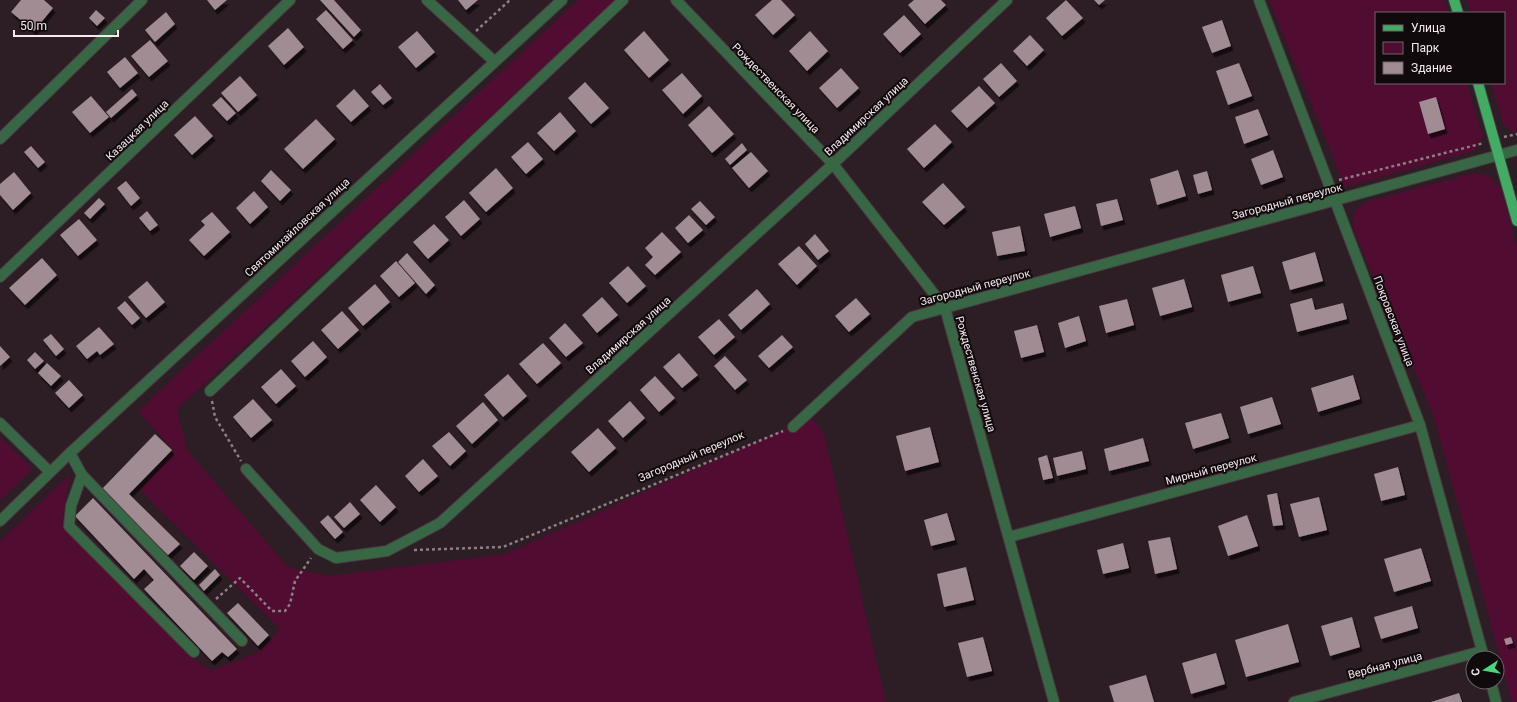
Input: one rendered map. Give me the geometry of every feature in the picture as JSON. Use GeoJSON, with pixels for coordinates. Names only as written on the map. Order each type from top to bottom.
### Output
{"type":"FeatureCollection","features":[{"type":"Feature","properties":{"kind":"main road"},"geometry":{"type":"LineString","coordinates":[[1454,0],[1458,12]]}},
{"type":"Feature","properties":{"kind":"main road"},"geometry":{"type":"LineString","coordinates":[[1478,84],[1517,221]]}},
{"type":"Feature","properties":{"kind":"street"},"geometry":{"type":"LineString","coordinates":[[0,139],[142,0]]}},
{"type":"Feature","properties":{"kind":"street","name":"Казацкая улица"},"geometry":{"type":"LineString","coordinates":[[0,277],[290,0]]}},
{"type":"Feature","properties":{"kind":"street"},"geometry":{"type":"LineString","coordinates":[[428,0],[494,61]]}},
{"type":"Feature","properties":{"kind":"street","name":"Святомихайловская улица"},"geometry":{"type":"LineString","coordinates":[[0,521],[70,453],[562,0]]}},
{"type":"Feature","properties":{"kind":"street"},"geometry":{"type":"LineString","coordinates":[[210,391],[623,0]]}},
{"type":"Feature","properties":{"kind":"street","name":"Рождественская улица"},"geometry":{"type":"LineString","coordinates":[[676,0],[833,164],[945,308],[1054,702]]}},
{"type":"Feature","properties":{"kind":"street","name":"Владимирская улица"},"geometry":{"type":"LineString","coordinates":[[246,469],[318,549],[336,558],[387,551],[440,523],[833,164],[1007,0]]}},
{"type":"Feature","properties":{"kind":"street","name":"Покровская улица"},"geometry":{"type":"LineString","coordinates":[[1259,0],[1420,425],[1482,650]]}},
{"type":"Feature","properties":{"kind":"street","name":"Загородный переулок"},"geometry":{"type":"LineString","coordinates":[[793,427],[912,317],[1517,150]]}},
{"type":"Feature","properties":{"kind":"street"},"geometry":{"type":"LineString","coordinates":[[0,423],[50,472]]}},
{"type":"Feature","properties":{"kind":"street","name":"Мирный переулок"},"geometry":{"type":"LineString","coordinates":[[1009,537],[1420,425]]}},
{"type":"Feature","properties":{"kind":"street"},"geometry":{"type":"LineString","coordinates":[[70,453],[82,476],[242,641]]}},
{"type":"Feature","properties":{"kind":"street"},"geometry":{"type":"LineString","coordinates":[[82,476],[71,506],[69,526],[194,652]]}},
{"type":"Feature","properties":{"kind":"street","name":"Вербная улица"},"geometry":{"type":"LineString","coordinates":[[1294,702],[1465,659]]}},
{"type":"Feature","properties":{"kind":"street"},"geometry":{"type":"LineString","coordinates":[[1493,690],[1496,702]]}},
{"type":"Feature","properties":{"kind":"path"},"geometry":{"type":"LineString","coordinates":[[469,38],[510,0]]}},
{"type":"Feature","properties":{"kind":"path"},"geometry":{"type":"LineString","coordinates":[[1328,183],[1517,134]]}},
{"type":"Feature","properties":{"kind":"path"},"geometry":{"type":"LineString","coordinates":[[210,391],[215,417],[246,469]]}},
{"type":"Feature","properties":{"kind":"path","name":"Загородный переулок"},"geometry":{"type":"LineString","coordinates":[[410,551],[503,547],[793,427]]}},
{"type":"Feature","properties":{"kind":"path"},"geometry":{"type":"LineString","coordinates":[[208,606],[240,578],[272,611],[285,611],[290,604],[295,581],[318,549]]}},
{"type":"Feature","properties":{"kind":"green space"},"geometry":{"type":"Polygon","coordinates":[[[578,0],[619,0],[536,74],[177,409],[187,450],[288,567],[328,576],[505,554],[812,417],[824,434],[886,702],[0,702],[0,541],[70,474],[62,524],[193,659],[212,670],[256,653],[280,629],[140,490],[174,451],[138,411],[578,0]]]}},
{"type":"Feature","properties":{"kind":"green space"},"geometry":{"type":"Polygon","coordinates":[[[1269,0],[1444,0],[1448,12],[1375,12],[1375,84],[1467,84],[1483,137],[1474,151],[1345,187],[1269,0]]]}},
{"type":"Feature","properties":{"kind":"green space"},"geometry":{"type":"Polygon","coordinates":[[[1467,0],[1517,0],[1517,131],[1513,132],[1503,124],[1491,84],[1505,84],[1505,12],[1471,12],[1467,0]]]}},
{"type":"Feature","properties":{"kind":"green space"},"geometry":{"type":"Polygon","coordinates":[[[1473,173],[1489,175],[1501,189],[1517,247],[1517,702],[1512,702],[1505,676],[1505,650],[1498,650],[1433,414],[1353,229],[1354,211],[1365,202],[1473,173]]]}},
{"type":"Feature","properties":{"kind":"green space"},"geometry":{"type":"Polygon","coordinates":[[[0,437],[33,469],[0,501],[0,437]]]}},
{"type":"Feature","properties":{"kind":"building"},"geometry":{"type":"Polygon","coordinates":[[[21,0],[44,0],[53,8],[34,31],[11,12],[21,0]]]}},
{"type":"Feature","properties":{"kind":"building"},"geometry":{"type":"Polygon","coordinates":[[[207,0],[227,0],[215,10],[207,0]]]}},
{"type":"Feature","properties":{"kind":"building"},"geometry":{"type":"Polygon","coordinates":[[[320,0],[334,0],[361,30],[354,37],[320,0]]]}},
{"type":"Feature","properties":{"kind":"building"},"geometry":{"type":"Polygon","coordinates":[[[458,0],[478,0],[466,10],[458,0]]]}},
{"type":"Feature","properties":{"kind":"building"},"geometry":{"type":"Polygon","coordinates":[[[772,0],[781,0],[795,15],[773,35],[755,15],[772,0]]]}},
{"type":"Feature","properties":{"kind":"building"},"geometry":{"type":"Polygon","coordinates":[[[914,0],[941,0],[946,5],[925,24],[908,5],[914,0]]]}},
{"type":"Feature","properties":{"kind":"building"},"geometry":{"type":"Polygon","coordinates":[[[1066,0],[1083,18],[1062,36],[1046,18],[1066,0]]]}},
{"type":"Feature","properties":{"kind":"building"},"geometry":{"type":"Polygon","coordinates":[[[1094,0],[1105,0],[1099,5],[1094,0]]]}},
{"type":"Feature","properties":{"kind":"building"},"geometry":{"type":"Polygon","coordinates":[[[96,10],[105,18],[97,26],[89,18],[96,10]]]}},
{"type":"Feature","properties":{"kind":"building"},"geometry":{"type":"Polygon","coordinates":[[[326,10],[353,40],[343,49],[316,19],[326,10]]]}},
{"type":"Feature","properties":{"kind":"building"},"geometry":{"type":"Polygon","coordinates":[[[166,12],[175,24],[155,42],[145,30],[166,12]]]}},
{"type":"Feature","properties":{"kind":"building"},"geometry":{"type":"Polygon","coordinates":[[[904,15],[921,34],[900,53],[883,34],[904,15]]]}},
{"type":"Feature","properties":{"kind":"building"},"geometry":{"type":"Polygon","coordinates":[[[1222,20],[1231,46],[1212,53],[1202,27],[1222,20]]]}},
{"type":"Feature","properties":{"kind":"building"},"geometry":{"type":"Polygon","coordinates":[[[288,28],[304,47],[284,65],[268,46],[288,28]]]}},
{"type":"Feature","properties":{"kind":"building"},"geometry":{"type":"Polygon","coordinates":[[[417,31],[435,52],[416,68],[398,47],[417,31]]]}},
{"type":"Feature","properties":{"kind":"building"},"geometry":{"type":"Polygon","coordinates":[[[644,31],[669,60],[649,78],[624,50],[644,31]]]}},
{"type":"Feature","properties":{"kind":"building"},"geometry":{"type":"Polygon","coordinates":[[[810,31],[828,51],[807,71],[789,51],[810,31]]]}},
{"type":"Feature","properties":{"kind":"building"},"geometry":{"type":"Polygon","coordinates":[[[1030,35],[1044,50],[1027,66],[1013,51],[1030,35]]]}},
{"type":"Feature","properties":{"kind":"building"},"geometry":{"type":"Polygon","coordinates":[[[150,40],[168,61],[149,77],[131,56],[150,40]]]}},
{"type":"Feature","properties":{"kind":"building"},"geometry":{"type":"Polygon","coordinates":[[[125,57],[138,73],[120,88],[107,72],[125,57]]]}},
{"type":"Feature","properties":{"kind":"building"},"geometry":{"type":"Polygon","coordinates":[[[1001,63],[1017,81],[999,97],[983,79],[1001,63]]]}},
{"type":"Feature","properties":{"kind":"building"},"geometry":{"type":"Polygon","coordinates":[[[1239,63],[1252,96],[1228,105],[1216,71],[1239,63]]]}},
{"type":"Feature","properties":{"kind":"building"},"geometry":{"type":"Polygon","coordinates":[[[841,68],[859,88],[837,108],[819,88],[841,68]]]}},
{"type":"Feature","properties":{"kind":"building"},"geometry":{"type":"Polygon","coordinates":[[[682,73],[702,96],[683,114],[662,90],[682,73]]]}},
{"type":"Feature","properties":{"kind":"building"},"geometry":{"type":"Polygon","coordinates":[[[240,76],[257,95],[238,112],[221,93],[240,76]]]}},
{"type":"Feature","properties":{"kind":"building"},"geometry":{"type":"Polygon","coordinates":[[[585,82],[609,108],[591,124],[568,98],[585,82]]]}},
{"type":"Feature","properties":{"kind":"building"},"geometry":{"type":"Polygon","coordinates":[[[380,84],[392,98],[383,105],[371,92],[380,84]]]}},
{"type":"Feature","properties":{"kind":"building"},"geometry":{"type":"Polygon","coordinates":[[[979,86],[995,103],[967,128],[951,111],[979,86]]]}},
{"type":"Feature","properties":{"kind":"building"},"geometry":{"type":"Polygon","coordinates":[[[132,89],[137,95],[111,118],[106,112],[132,89]]]}},
{"type":"Feature","properties":{"kind":"building"},"geometry":{"type":"Polygon","coordinates":[[[354,89],[369,106],[351,122],[336,106],[354,89]]]}},
{"type":"Feature","properties":{"kind":"building"},"geometry":{"type":"Polygon","coordinates":[[[91,96],[109,117],[90,133],[72,112],[91,96]]]}},
{"type":"Feature","properties":{"kind":"building"},"geometry":{"type":"Polygon","coordinates":[[[221,97],[236,113],[227,121],[212,105],[221,97]]]}},
{"type":"Feature","properties":{"kind":"building"},"geometry":{"type":"Polygon","coordinates":[[[1436,97],[1445,129],[1428,134],[1419,102],[1436,97]]]}},
{"type":"Feature","properties":{"kind":"building"},"geometry":{"type":"Polygon","coordinates":[[[709,106],[734,134],[712,153],[688,125],[709,106]]]}},
{"type":"Feature","properties":{"kind":"building"},"geometry":{"type":"Polygon","coordinates":[[[1258,109],[1268,135],[1244,144],[1235,117],[1258,109]]]}},
{"type":"Feature","properties":{"kind":"building"},"geometry":{"type":"Polygon","coordinates":[[[560,112],[576,131],[554,151],[537,133],[560,112]]]}},
{"type":"Feature","properties":{"kind":"building"},"geometry":{"type":"Polygon","coordinates":[[[195,116],[213,136],[192,155],[174,135],[195,116]]]}},
{"type":"Feature","properties":{"kind":"building"},"geometry":{"type":"Polygon","coordinates":[[[316,119],[335,139],[303,169],[284,149],[316,119]]]}},
{"type":"Feature","properties":{"kind":"building"},"geometry":{"type":"Polygon","coordinates":[[[935,124],[952,142],[924,168],[907,149],[935,124]]]}},
{"type":"Feature","properties":{"kind":"building"},"geometry":{"type":"Polygon","coordinates":[[[528,142],[543,159],[526,174],[511,157],[528,142]]]}},
{"type":"Feature","properties":{"kind":"building"},"geometry":{"type":"Polygon","coordinates":[[[742,143],[747,150],[730,165],[725,159],[742,143]]]}},
{"type":"Feature","properties":{"kind":"building"},"geometry":{"type":"Polygon","coordinates":[[[31,146],[45,162],[38,168],[24,152],[31,146]]]}},
{"type":"Feature","properties":{"kind":"building"},"geometry":{"type":"Polygon","coordinates":[[[1273,150],[1283,177],[1261,185],[1251,159],[1273,150]]]}},
{"type":"Feature","properties":{"kind":"building"},"geometry":{"type":"Polygon","coordinates":[[[751,152],[768,171],[749,188],[732,168],[751,152]]]}},
{"type":"Feature","properties":{"kind":"building"},"geometry":{"type":"Polygon","coordinates":[[[496,168],[513,188],[486,212],[469,193],[496,168]]]}},
{"type":"Feature","properties":{"kind":"building"},"geometry":{"type":"Polygon","coordinates":[[[271,170],[291,190],[280,201],[261,181],[271,170]]]}},
{"type":"Feature","properties":{"kind":"building"},"geometry":{"type":"Polygon","coordinates":[[[1178,170],[1186,196],[1157,205],[1150,179],[1178,170]]]}},
{"type":"Feature","properties":{"kind":"building"},"geometry":{"type":"Polygon","coordinates":[[[1207,171],[1212,190],[1198,194],[1193,175],[1207,171]]]}},
{"type":"Feature","properties":{"kind":"building"},"geometry":{"type":"Polygon","coordinates":[[[14,172],[31,193],[13,210],[0,195],[0,184],[14,172]]]}},
{"type":"Feature","properties":{"kind":"building"},"geometry":{"type":"Polygon","coordinates":[[[126,181],[140,198],[131,206],[117,188],[126,181]]]}},
{"type":"Feature","properties":{"kind":"building"},"geometry":{"type":"Polygon","coordinates":[[[943,183],[965,207],[944,225],[922,202],[943,183]]]}},
{"type":"Feature","properties":{"kind":"building"},"geometry":{"type":"Polygon","coordinates":[[[254,191],[268,207],[250,224],[236,208],[254,191]]]}},
{"type":"Feature","properties":{"kind":"building"},"geometry":{"type":"Polygon","coordinates":[[[99,198],[105,204],[90,219],[84,213],[99,198]]]}},
{"type":"Feature","properties":{"kind":"building"},"geometry":{"type":"Polygon","coordinates":[[[1117,199],[1123,220],[1101,226],[1096,204],[1117,199]]]}},
{"type":"Feature","properties":{"kind":"building"},"geometry":{"type":"Polygon","coordinates":[[[464,200],[480,219],[461,236],[445,217],[464,200]]]}},
{"type":"Feature","properties":{"kind":"building"},"geometry":{"type":"Polygon","coordinates":[[[700,201],[715,217],[706,225],[691,209],[700,201]]]}},
{"type":"Feature","properties":{"kind":"building"},"geometry":{"type":"Polygon","coordinates":[[[1075,206],[1081,228],[1050,237],[1044,214],[1075,206]]]}},
{"type":"Feature","properties":{"kind":"building"},"geometry":{"type":"Polygon","coordinates":[[[147,211],[158,225],[150,231],[139,218],[147,211]]]}},
{"type":"Feature","properties":{"kind":"building"},"geometry":{"type":"Polygon","coordinates":[[[212,212],[230,232],[204,256],[189,240],[205,225],[201,221],[212,212]]]}},
{"type":"Feature","properties":{"kind":"building"},"geometry":{"type":"Polygon","coordinates":[[[689,215],[703,230],[688,243],[675,228],[689,215]]]}},
{"type":"Feature","properties":{"kind":"building"},"geometry":{"type":"Polygon","coordinates":[[[79,219],[97,240],[78,256],[60,235],[79,219]]]}},
{"type":"Feature","properties":{"kind":"building"},"geometry":{"type":"Polygon","coordinates":[[[434,224],[449,240],[428,259],[413,242],[434,224]]]}},
{"type":"Feature","properties":{"kind":"building"},"geometry":{"type":"Polygon","coordinates":[[[1020,226],[1025,251],[997,256],[992,232],[1020,226]]]}},
{"type":"Feature","properties":{"kind":"building"},"geometry":{"type":"Polygon","coordinates":[[[662,232],[681,252],[655,275],[645,265],[653,257],[645,248],[662,232]]]}},
{"type":"Feature","properties":{"kind":"building"},"geometry":{"type":"Polygon","coordinates":[[[815,234],[829,251],[818,260],[805,244],[815,234]]]}},
{"type":"Feature","properties":{"kind":"building"},"geometry":{"type":"Polygon","coordinates":[[[799,246],[817,266],[797,285],[778,264],[799,246]]]}},
{"type":"Feature","properties":{"kind":"building"},"geometry":{"type":"Polygon","coordinates":[[[1315,252],[1323,281],[1290,290],[1282,262],[1315,252]]]}},
{"type":"Feature","properties":{"kind":"building"},"geometry":{"type":"Polygon","coordinates":[[[407,253],[435,285],[426,294],[398,262],[407,253]]]}},
{"type":"Feature","properties":{"kind":"building"},"geometry":{"type":"Polygon","coordinates":[[[42,258],[57,275],[25,305],[9,288],[42,258]]]}},
{"type":"Feature","properties":{"kind":"building"},"geometry":{"type":"Polygon","coordinates":[[[396,261],[415,283],[399,297],[380,276],[396,261]]]}},
{"type":"Feature","properties":{"kind":"building"},"geometry":{"type":"Polygon","coordinates":[[[628,266],[646,286],[627,303],[609,283],[628,266]]]}},
{"type":"Feature","properties":{"kind":"building"},"geometry":{"type":"Polygon","coordinates":[[[1253,266],[1261,293],[1228,302],[1221,275],[1253,266]]]}},
{"type":"Feature","properties":{"kind":"building"},"geometry":{"type":"Polygon","coordinates":[[[1184,279],[1192,307],[1160,316],[1152,288],[1184,279]]]}},
{"type":"Feature","properties":{"kind":"building"},"geometry":{"type":"Polygon","coordinates":[[[147,281],[165,302],[146,318],[128,297],[147,281]]]}},
{"type":"Feature","properties":{"kind":"building"},"geometry":{"type":"Polygon","coordinates":[[[375,284],[390,302],[363,326],[348,308],[375,284]]]}},
{"type":"Feature","properties":{"kind":"building"},"geometry":{"type":"Polygon","coordinates":[[[757,289],[770,304],[741,330],[728,315],[757,289]]]}},
{"type":"Feature","properties":{"kind":"building"},"geometry":{"type":"Polygon","coordinates":[[[602,297],[618,315],[597,333],[582,315],[602,297]]]}},
{"type":"Feature","properties":{"kind":"building"},"geometry":{"type":"Polygon","coordinates":[[[856,298],[870,314],[849,332],[835,316],[856,298]]]}},
{"type":"Feature","properties":{"kind":"building"},"geometry":{"type":"Polygon","coordinates":[[[1312,298],[1315,310],[1343,303],[1347,319],[1297,332],[1290,304],[1312,298]]]}},
{"type":"Feature","properties":{"kind":"building"},"geometry":{"type":"Polygon","coordinates":[[[1127,299],[1134,325],[1106,333],[1099,306],[1127,299]]]}},
{"type":"Feature","properties":{"kind":"building"},"geometry":{"type":"Polygon","coordinates":[[[125,301],[140,318],[132,325],[117,308],[125,301]]]}},
{"type":"Feature","properties":{"kind":"building"},"geometry":{"type":"Polygon","coordinates":[[[342,311],[359,330],[338,349],[321,330],[342,311]]]}},
{"type":"Feature","properties":{"kind":"building"},"geometry":{"type":"Polygon","coordinates":[[[1079,316],[1086,341],[1065,348],[1058,323],[1079,316]]]}},
{"type":"Feature","properties":{"kind":"building"},"geometry":{"type":"Polygon","coordinates":[[[719,319],[735,337],[714,355],[698,337],[719,319]]]}},
{"type":"Feature","properties":{"kind":"building"},"geometry":{"type":"Polygon","coordinates":[[[565,323],[583,343],[566,357],[549,338],[565,323]]]}},
{"type":"Feature","properties":{"kind":"building"},"geometry":{"type":"Polygon","coordinates":[[[1037,325],[1044,352],[1021,358],[1014,331],[1037,325]]]}},
{"type":"Feature","properties":{"kind":"building"},"geometry":{"type":"Polygon","coordinates":[[[99,327],[114,344],[100,355],[97,351],[87,359],[76,346],[99,327]]]}},
{"type":"Feature","properties":{"kind":"building"},"geometry":{"type":"Polygon","coordinates":[[[51,334],[64,349],[56,356],[43,340],[51,334]]]}},
{"type":"Feature","properties":{"kind":"building"},"geometry":{"type":"Polygon","coordinates":[[[782,335],[793,347],[769,368],[758,356],[782,335]]]}},
{"type":"Feature","properties":{"kind":"building"},"geometry":{"type":"Polygon","coordinates":[[[313,341],[327,357],[305,377],[291,361],[313,341]]]}},
{"type":"Feature","properties":{"kind":"building"},"geometry":{"type":"Polygon","coordinates":[[[543,343],[561,363],[537,384],[519,364],[543,343]]]}},
{"type":"Feature","properties":{"kind":"building"},"geometry":{"type":"Polygon","coordinates":[[[0,346],[10,357],[0,366],[0,346]]]}},
{"type":"Feature","properties":{"kind":"building"},"geometry":{"type":"Polygon","coordinates":[[[35,352],[44,361],[35,369],[27,360],[35,352]]]}},
{"type":"Feature","properties":{"kind":"building"},"geometry":{"type":"Polygon","coordinates":[[[679,353],[698,375],[682,388],[663,367],[679,353]]]}},
{"type":"Feature","properties":{"kind":"building"},"geometry":{"type":"Polygon","coordinates":[[[725,356],[747,380],[735,390],[714,366],[725,356]]]}},
{"type":"Feature","properties":{"kind":"building"},"geometry":{"type":"Polygon","coordinates":[[[47,363],[61,376],[51,386],[38,373],[47,363]]]}},
{"type":"Feature","properties":{"kind":"building"},"geometry":{"type":"Polygon","coordinates":[[[281,369],[296,386],[276,404],[261,387],[281,369]]]}},
{"type":"Feature","properties":{"kind":"building"},"geometry":{"type":"Polygon","coordinates":[[[508,374],[527,396],[503,417],[484,395],[508,374]]]}},
{"type":"Feature","properties":{"kind":"building"},"geometry":{"type":"Polygon","coordinates":[[[1353,375],[1360,399],[1318,412],[1311,388],[1353,375]]]}},
{"type":"Feature","properties":{"kind":"building"},"geometry":{"type":"Polygon","coordinates":[[[655,376],[675,398],[659,412],[640,390],[655,376]]]}},
{"type":"Feature","properties":{"kind":"building"},"geometry":{"type":"Polygon","coordinates":[[[69,380],[83,395],[69,408],[55,393],[69,380]]]}},
{"type":"Feature","properties":{"kind":"building"},"geometry":{"type":"Polygon","coordinates":[[[1272,397],[1281,424],[1248,434],[1240,407],[1272,397]]]}},
{"type":"Feature","properties":{"kind":"building"},"geometry":{"type":"Polygon","coordinates":[[[253,399],[272,420],[251,438],[233,417],[253,399]]]}},
{"type":"Feature","properties":{"kind":"building"},"geometry":{"type":"Polygon","coordinates":[[[630,401],[645,418],[623,438],[608,421],[630,401]]]}},
{"type":"Feature","properties":{"kind":"building"},"geometry":{"type":"Polygon","coordinates":[[[483,402],[498,420],[472,444],[456,426],[483,402]]]}},
{"type":"Feature","properties":{"kind":"building"},"geometry":{"type":"Polygon","coordinates":[[[1221,413],[1229,438],[1193,449],[1185,423],[1221,413]]]}},
{"type":"Feature","properties":{"kind":"building"},"geometry":{"type":"Polygon","coordinates":[[[930,427],[939,462],[905,471],[896,436],[930,427]]]}},
{"type":"Feature","properties":{"kind":"building"},"geometry":{"type":"Polygon","coordinates":[[[598,428],[616,448],[589,472],[571,452],[598,428]]]}},
{"type":"Feature","properties":{"kind":"building"},"geometry":{"type":"Polygon","coordinates":[[[449,432],[466,451],[450,466],[432,446],[449,432]]]}},
{"type":"Feature","properties":{"kind":"building"},"geometry":{"type":"Polygon","coordinates":[[[155,434],[172,450],[129,494],[180,544],[168,555],[101,490],[155,434]]]}},
{"type":"Feature","properties":{"kind":"building"},"geometry":{"type":"Polygon","coordinates":[[[1143,438],[1149,461],[1109,471],[1104,449],[1143,438]]]}},
{"type":"Feature","properties":{"kind":"building"},"geometry":{"type":"Polygon","coordinates":[[[1082,451],[1086,469],[1057,476],[1053,458],[1082,451]]]}},
{"type":"Feature","properties":{"kind":"building"},"geometry":{"type":"Polygon","coordinates":[[[1047,455],[1053,478],[1043,480],[1038,458],[1047,455]]]}},
{"type":"Feature","properties":{"kind":"building"},"geometry":{"type":"Polygon","coordinates":[[[423,459],[438,476],[419,492],[405,476],[423,459]]]}},
{"type":"Feature","properties":{"kind":"building"},"geometry":{"type":"Polygon","coordinates":[[[1398,467],[1405,495],[1381,501],[1374,474],[1398,467]]]}},
{"type":"Feature","properties":{"kind":"building"},"geometry":{"type":"Polygon","coordinates":[[[376,485],[396,507],[380,522],[360,500],[376,485]]]}},
{"type":"Feature","properties":{"kind":"building"},"geometry":{"type":"Polygon","coordinates":[[[1277,493],[1283,525],[1273,526],[1267,495],[1277,493]]]}},
{"type":"Feature","properties":{"kind":"building"},"geometry":{"type":"Polygon","coordinates":[[[1319,497],[1327,530],[1299,537],[1290,504],[1319,497]]]}},
{"type":"Feature","properties":{"kind":"building"},"geometry":{"type":"Polygon","coordinates":[[[93,498],[237,649],[228,657],[222,652],[212,661],[144,589],[154,580],[144,569],[134,579],[75,516],[93,498]]]}},
{"type":"Feature","properties":{"kind":"building"},"geometry":{"type":"Polygon","coordinates":[[[350,502],[360,514],[344,528],[334,517],[350,502]]]}},
{"type":"Feature","properties":{"kind":"building"},"geometry":{"type":"Polygon","coordinates":[[[947,513],[955,540],[931,546],[924,520],[947,513]]]}},
{"type":"Feature","properties":{"kind":"building"},"geometry":{"type":"Polygon","coordinates":[[[328,515],[343,532],[335,539],[320,522],[328,515]]]}},
{"type":"Feature","properties":{"kind":"building"},"geometry":{"type":"Polygon","coordinates":[[[1247,515],[1258,546],[1228,556],[1218,526],[1247,515]]]}},
{"type":"Feature","properties":{"kind":"building"},"geometry":{"type":"Polygon","coordinates":[[[1170,537],[1177,569],[1155,574],[1148,541],[1170,537]]]}},
{"type":"Feature","properties":{"kind":"building"},"geometry":{"type":"Polygon","coordinates":[[[1123,543],[1129,568],[1103,574],[1097,550],[1123,543]]]}},
{"type":"Feature","properties":{"kind":"building"},"geometry":{"type":"Polygon","coordinates":[[[1421,548],[1431,581],[1394,592],[1384,559],[1421,548]]]}},
{"type":"Feature","properties":{"kind":"building"},"geometry":{"type":"Polygon","coordinates":[[[194,552],[208,566],[194,580],[180,566],[194,552]]]}},
{"type":"Feature","properties":{"kind":"building"},"geometry":{"type":"Polygon","coordinates":[[[966,567],[974,600],[944,607],[937,574],[966,567]]]}},
{"type":"Feature","properties":{"kind":"building"},"geometry":{"type":"Polygon","coordinates":[[[215,569],[220,575],[204,591],[199,585],[215,569]]]}},
{"type":"Feature","properties":{"kind":"building"},"geometry":{"type":"Polygon","coordinates":[[[238,603],[269,635],[258,646],[227,613],[238,603]]]}},
{"type":"Feature","properties":{"kind":"building"},"geometry":{"type":"Polygon","coordinates":[[[1412,606],[1418,628],[1381,639],[1374,617],[1412,606]]]}},
{"type":"Feature","properties":{"kind":"building"},"geometry":{"type":"Polygon","coordinates":[[[1352,617],[1360,647],[1330,656],[1321,626],[1352,617]]]}},
{"type":"Feature","properties":{"kind":"building"},"geometry":{"type":"Polygon","coordinates":[[[1288,624],[1299,662],[1246,677],[1235,640],[1288,624]]]}},
{"type":"Feature","properties":{"kind":"building"},"geometry":{"type":"Polygon","coordinates":[[[983,637],[992,671],[967,677],[958,643],[983,637]]]}},
{"type":"Feature","properties":{"kind":"building"},"geometry":{"type":"Polygon","coordinates":[[[1511,637],[1513,643],[1506,645],[1504,639],[1511,637]]]}},
{"type":"Feature","properties":{"kind":"building"},"geometry":{"type":"Polygon","coordinates":[[[1216,653],[1225,684],[1191,694],[1182,663],[1216,653]]]}},
{"type":"Feature","properties":{"kind":"building"},"geometry":{"type":"Polygon","coordinates":[[[1146,675],[1154,702],[1114,702],[1109,686],[1146,675]]]}},
{"type":"Feature","properties":{"kind":"building"},"geometry":{"type":"Polygon","coordinates":[[[1459,693],[1462,702],[1431,702],[1459,693]]]}}]}
